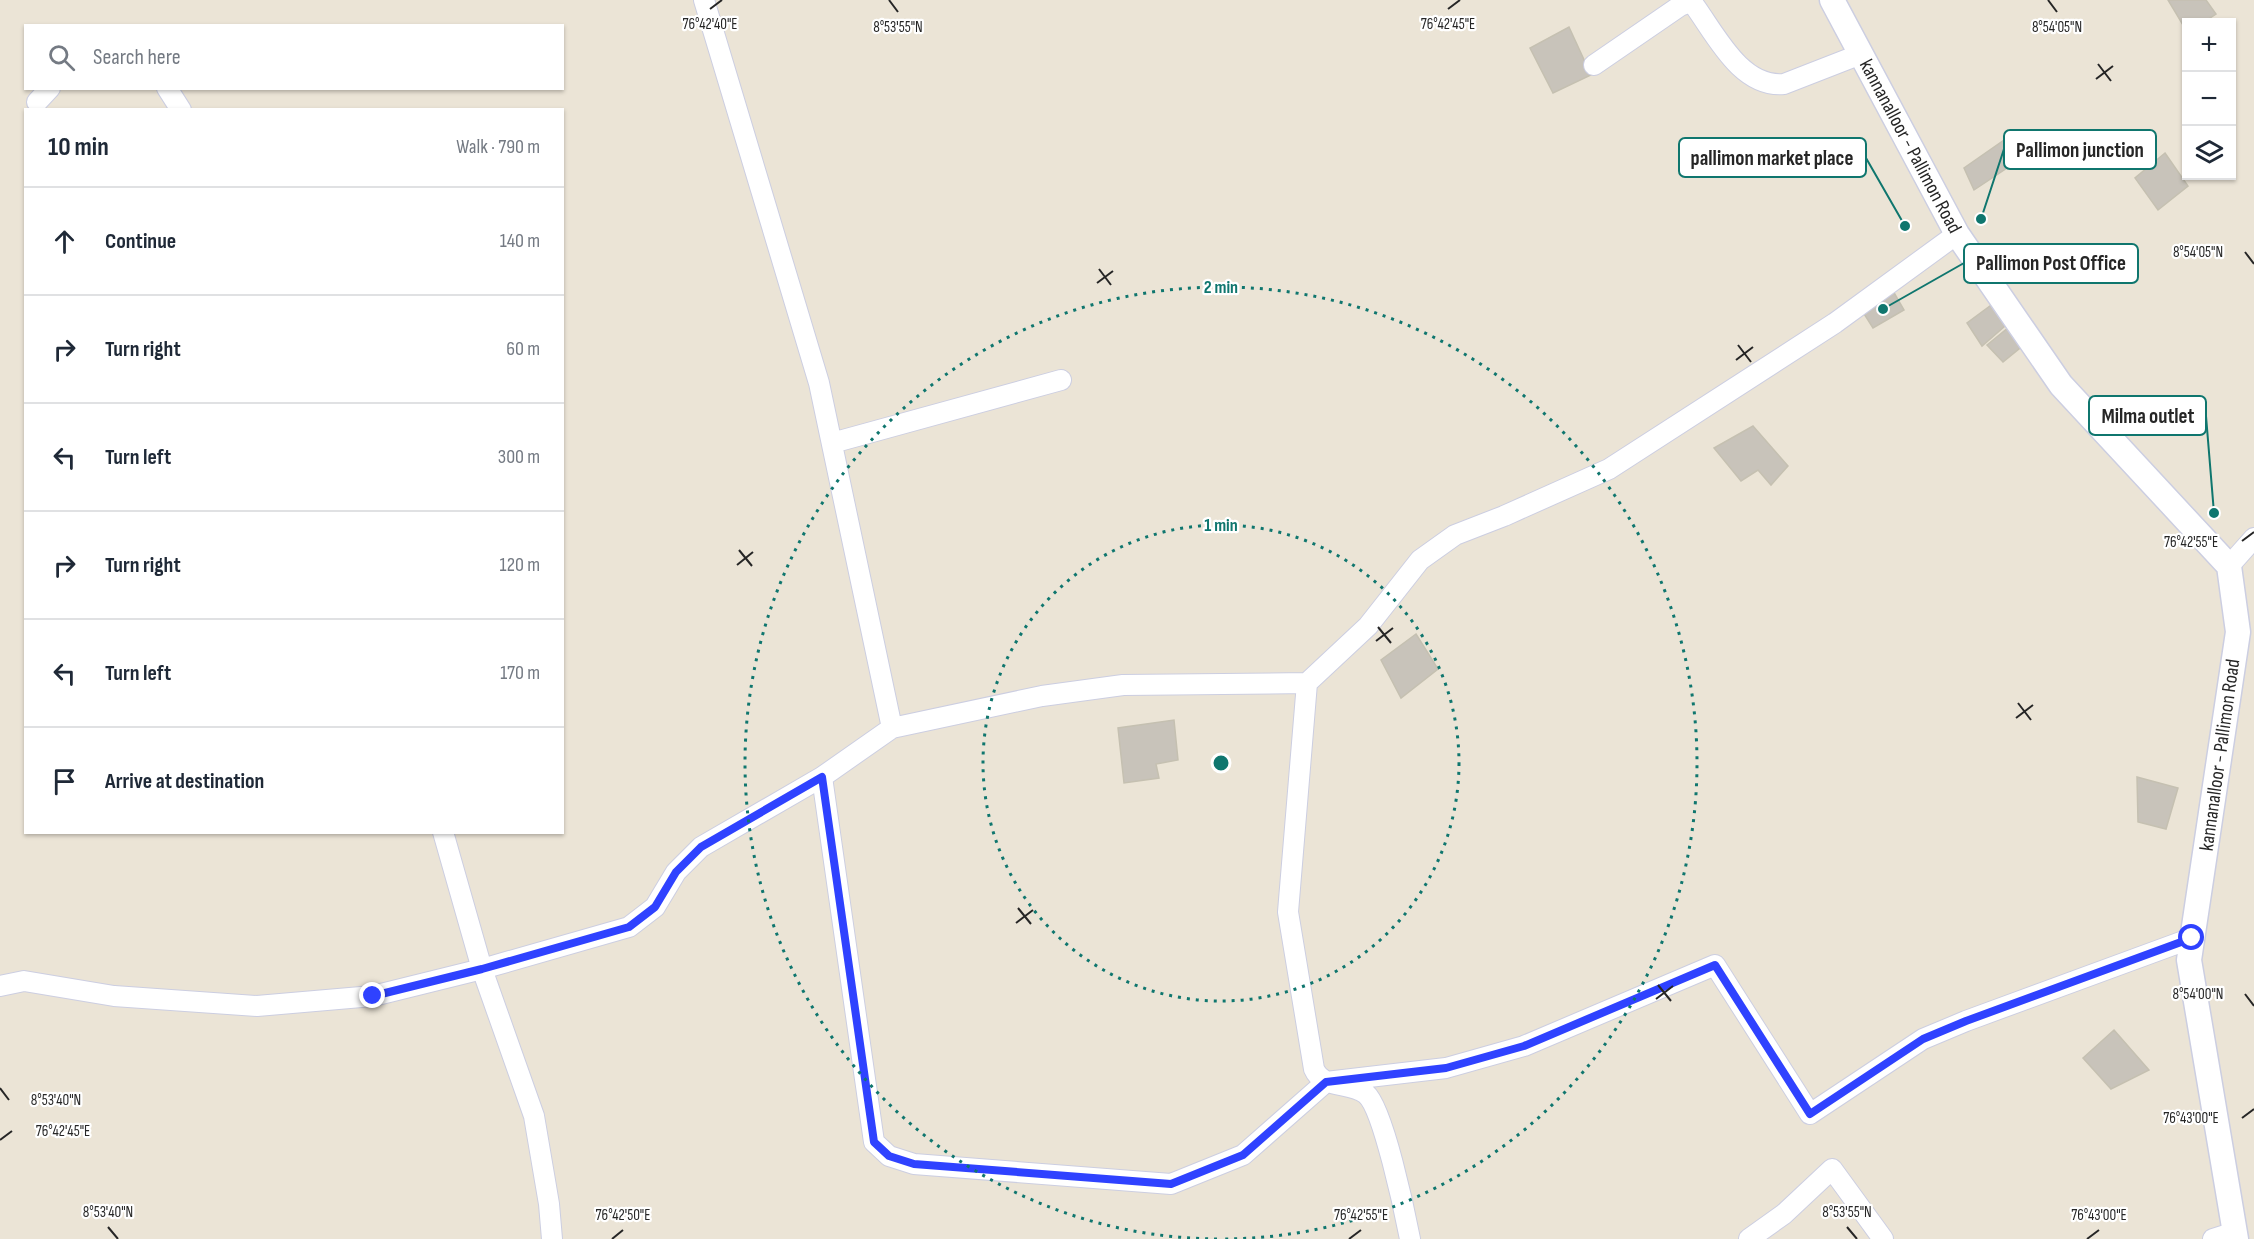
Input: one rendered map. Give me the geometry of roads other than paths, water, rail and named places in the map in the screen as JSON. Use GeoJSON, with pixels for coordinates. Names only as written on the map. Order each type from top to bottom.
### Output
{"type":"FeatureCollection","features":[{"type":"Feature","properties":{"kind":"street"},"geometry":{"type":"LineString","coordinates":[[704,0],[819,383],[892,728]]}},
{"type":"Feature","properties":{"kind":"street","name":"kannanalloor - Pallimon Road"},"geometry":{"type":"LineString","coordinates":[[1832,0],[1957,234],[2061,386],[2229,566],[2238,633],[2189,960],[2228,1237]]}},
{"type":"Feature","properties":{"kind":"street"},"geometry":{"type":"LineString","coordinates":[[1594,65],[1680,6],[1688,3],[1694,5],[1741,69],[1754,79],[1773,85],[1784,84],[1861,54]]}},
{"type":"Feature","properties":{"kind":"street"},"geometry":{"type":"LineString","coordinates":[[168,90],[180,108]]}},
{"type":"Feature","properties":{"kind":"street"},"geometry":{"type":"LineString","coordinates":[[1410,1239],[1391,1158],[1372,1102],[1359,1089],[1326,1082],[1317,1076],[1314,1069],[1288,912],[1307,683],[1368,626],[1420,560],[1455,535],[1504,516],[1609,469],[1835,323],[1957,234]]}},
{"type":"Feature","properties":{"kind":"street"},"geometry":{"type":"LineString","coordinates":[[832,443],[1061,380]]}},
{"type":"Feature","properties":{"kind":"street"},"geometry":{"type":"LineString","coordinates":[[2229,566],[2254,538]]}},
{"type":"Feature","properties":{"kind":"street"},"geometry":{"type":"LineString","coordinates":[[0,986],[24,981],[114,996],[257,1006],[373,996],[482,969],[629,927],[655,907],[676,872],[701,847],[822,777],[892,728],[1042,696],[1123,685],[1307,683]]}},
{"type":"Feature","properties":{"kind":"street"},"geometry":{"type":"LineString","coordinates":[[822,777],[874,1142],[889,1156],[914,1164],[1171,1184],[1243,1155],[1326,1082],[1446,1068],[1524,1046],[1715,965],[1810,1114],[1923,1039],[2192,938]]}},
{"type":"Feature","properties":{"kind":"street"},"geometry":{"type":"LineString","coordinates":[[444,834],[482,969],[534,1116],[549,1204],[552,1239]]}},
{"type":"Feature","properties":{"kind":"street"},"geometry":{"type":"LineString","coordinates":[[1749,1239],[1784,1214],[1832,1169],[1882,1239]]}},
{"type":"Feature","properties":{"kind":"place","name":"Pallimon junction"},"geometry":{"type":"Point","coordinates":[1981,219]}},
{"type":"Feature","properties":{"kind":"place","name":"pallimon market place"},"geometry":{"type":"Point","coordinates":[1905,226]}},
{"type":"Feature","properties":{"kind":"place","name":"Pallimon Post Office"},"geometry":{"type":"Point","coordinates":[1883,309]}},
{"type":"Feature","properties":{"kind":"place","name":"Milma outlet"},"geometry":{"type":"Point","coordinates":[2214,513]}}]}
